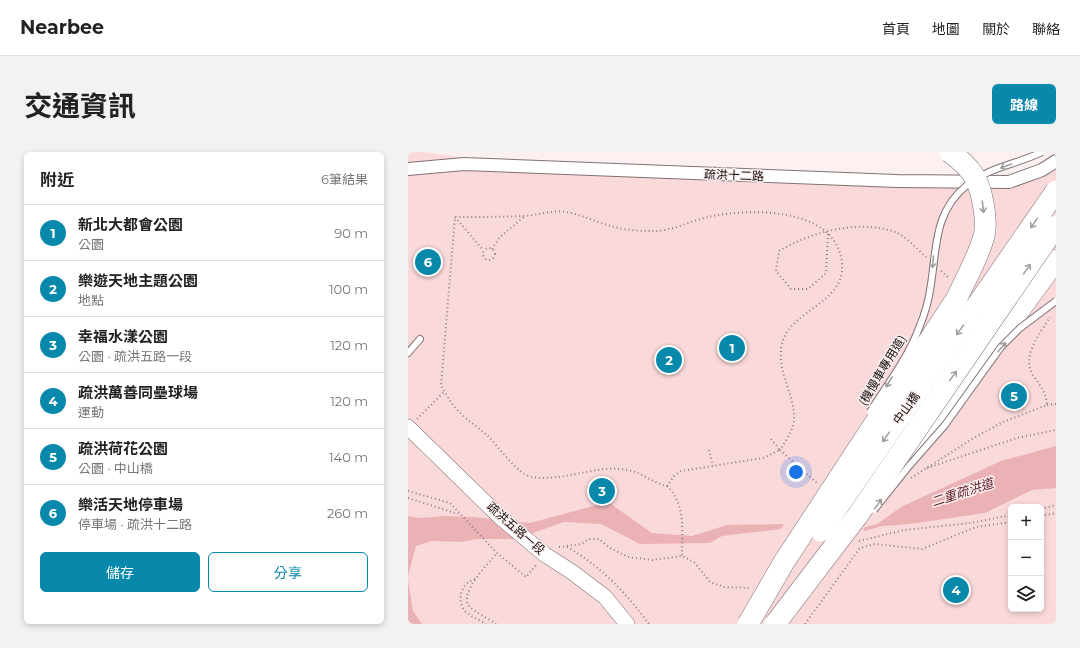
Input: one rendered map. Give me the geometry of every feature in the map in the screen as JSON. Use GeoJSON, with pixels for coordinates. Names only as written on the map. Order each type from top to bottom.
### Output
{"type":"FeatureCollection","features":[{"type":"Feature","properties":{"kind":"highway"},"geometry":{"type":"LineString","coordinates":[[748,624],[788,556],[957,298],[977,256],[985,235],[984,205],[975,177],[966,165],[950,152]]}},
{"type":"Feature","properties":{"kind":"highway","name":"中山橋"},"geometry":{"type":"LineString","coordinates":[[754,624],[838,506],[1056,191]]}},
{"type":"Feature","properties":{"kind":"highway","name":"中山橋"},"geometry":{"type":"LineString","coordinates":[[775,624],[862,522],[1056,226]]}},
{"type":"Feature","properties":{"kind":"highway"},"geometry":{"type":"LineString","coordinates":[[862,522],[1056,260]]}},
{"type":"Feature","properties":{"kind":"street","name":"疏洪十二路"},"geometry":{"type":"LineString","coordinates":[[408,168],[464,164],[897,181],[1009,182],[1042,170],[1056,161]]}},
{"type":"Feature","properties":{"kind":"street","name":"疏洪五路一段"},"geometry":{"type":"LineString","coordinates":[[412,424],[500,517],[528,541],[605,597],[627,624]]}},
{"type":"Feature","properties":{"kind":"lane","name":"(機慢車專用道)"},"geometry":{"type":"LineString","coordinates":[[867,417],[907,352],[918,331],[929,295],[935,240],[943,217],[954,199],[968,185],[986,173],[1042,152]]}},
{"type":"Feature","properties":{"kind":"lane"},"geometry":{"type":"LineString","coordinates":[[862,522],[945,425],[1002,347],[1020,328],[1056,301]]}},
{"type":"Feature","properties":{"kind":"lane"},"geometry":{"type":"LineString","coordinates":[[408,353],[420,339]]}},
{"type":"Feature","properties":{"kind":"path"},"geometry":{"type":"LineString","coordinates":[[455,217],[526,216],[564,212],[584,216],[613,227],[654,231],[708,217],[751,212],[770,213],[796,218],[815,224],[828,232],[836,243],[842,264],[839,282],[826,299],[793,324],[782,343],[780,363],[794,416],[791,432],[780,450],[763,458],[681,471],[674,476],[667,486]]}},
{"type":"Feature","properties":{"kind":"path"},"geometry":{"type":"LineString","coordinates":[[492,249],[500,237],[526,216]]}},
{"type":"Feature","properties":{"kind":"path"},"geometry":{"type":"LineString","coordinates":[[455,217],[483,250],[483,257],[488,260],[494,258],[495,254],[492,249],[489,247],[483,250]]}},
{"type":"Feature","properties":{"kind":"path"},"geometry":{"type":"LineString","coordinates":[[455,217],[441,386],[454,407],[489,437],[506,458],[531,477],[564,476],[601,469],[628,470],[645,476],[659,485],[667,486],[674,493],[681,507],[682,556]]}},
{"type":"Feature","properties":{"kind":"path"},"geometry":{"type":"LineString","coordinates":[[828,232],[826,273],[808,289],[792,289],[776,271],[779,251],[795,241],[841,228],[860,226],[896,232],[927,258]]}},
{"type":"Feature","properties":{"kind":"path"},"geometry":{"type":"LineString","coordinates":[[939,268],[955,282]]}},
{"type":"Feature","properties":{"kind":"path"},"geometry":{"type":"LineString","coordinates":[[1047,404],[1046,394],[1032,375],[1029,362],[1032,347],[1052,314]]}},
{"type":"Feature","properties":{"kind":"path"},"geometry":{"type":"LineString","coordinates":[[412,424],[444,392]]}},
{"type":"Feature","properties":{"kind":"path"},"geometry":{"type":"LineString","coordinates":[[905,482],[972,439],[1003,422],[1047,404],[1056,404]]}},
{"type":"Feature","properties":{"kind":"path"},"geometry":{"type":"LineString","coordinates":[[924,469],[940,465],[1018,438],[1056,430]]}},
{"type":"Feature","properties":{"kind":"path"},"geometry":{"type":"LineString","coordinates":[[771,439],[780,450],[823,489]]}},
{"type":"Feature","properties":{"kind":"path"},"geometry":{"type":"LineString","coordinates":[[709,450],[713,466]]}},
{"type":"Feature","properties":{"kind":"path"},"geometry":{"type":"LineString","coordinates":[[408,491],[450,503],[497,553],[526,577],[539,561]]}},
{"type":"Feature","properties":{"kind":"path"},"geometry":{"type":"LineString","coordinates":[[408,498],[459,514]]}},
{"type":"Feature","properties":{"kind":"path"},"geometry":{"type":"LineString","coordinates":[[1044,508],[1056,506]]}},
{"type":"Feature","properties":{"kind":"path"},"geometry":{"type":"LineString","coordinates":[[1044,515],[1056,513]]}},
{"type":"Feature","properties":{"kind":"path"},"geometry":{"type":"LineString","coordinates":[[862,522],[855,541],[904,530],[986,520],[1008,516]]}},
{"type":"Feature","properties":{"kind":"path"},"geometry":{"type":"LineString","coordinates":[[986,520],[988,525]]}},
{"type":"Feature","properties":{"kind":"path"},"geometry":{"type":"LineString","coordinates":[[805,624],[860,548],[876,544],[922,549],[976,527],[1008,522]]}},
{"type":"Feature","properties":{"kind":"path"},"geometry":{"type":"LineString","coordinates":[[648,624],[627,595],[589,561],[566,547],[581,544],[589,539],[598,539],[610,548],[628,557],[652,560],[682,556],[694,562],[710,582],[724,587],[753,588]]}},
{"type":"Feature","properties":{"kind":"path"},"geometry":{"type":"LineString","coordinates":[[496,624],[470,607],[466,600],[467,594],[475,579],[497,553]]}},
{"type":"Feature","properties":{"kind":"path"},"geometry":{"type":"LineString","coordinates":[[475,579],[469,581],[461,591],[460,601],[465,611],[486,624]]}},
{"type":"Feature","properties":{"kind":"shaded area"},"geometry":{"type":"Polygon","coordinates":[[[408,152],[423,152],[525,166],[918,188],[1056,168],[1056,624],[408,624],[408,152]]]}},
{"type":"Feature","properties":{"kind":"water"},"geometry":{"type":"Polygon","coordinates":[[[1056,446],[1056,488],[1032,490],[985,513],[910,524],[873,527],[901,507],[1001,461],[1056,446]]]}},
{"type":"Feature","properties":{"kind":"water"},"geometry":{"type":"Polygon","coordinates":[[[608,502],[652,533],[692,536],[727,525],[784,524],[781,529],[722,536],[710,543],[640,544],[601,524],[564,522],[516,539],[475,539],[462,542],[432,541],[416,546],[408,576],[408,516],[420,518],[446,516],[473,517],[530,523],[608,502]]]}},
{"type":"Feature","properties":{"kind":"water"},"geometry":{"type":"Polygon","coordinates":[[[408,580],[413,611],[422,624],[408,624],[408,580]]]}},
{"type":"Feature","properties":{"kind":"waterway","name":"二重疏洪道"},"geometry":{"type":"LineString","coordinates":[[865,529],[876,526]]}},
{"type":"Feature","properties":{"kind":"place","name":"樂活天地停車場"},"geometry":{"type":"Point","coordinates":[428,262]}},
{"type":"Feature","properties":{"kind":"place","name":"新北大都會公園"},"geometry":{"type":"Point","coordinates":[732,348]}},
{"type":"Feature","properties":{"kind":"place","name":"樂遊天地主題公園"},"geometry":{"type":"Point","coordinates":[669,360]}},
{"type":"Feature","properties":{"kind":"place","name":"疏洪荷花公園"},"geometry":{"type":"Point","coordinates":[1014,396]}},
{"type":"Feature","properties":{"kind":"place","name":"幸福水漾公園"},"geometry":{"type":"Point","coordinates":[602,491]}},
{"type":"Feature","properties":{"kind":"place","name":"疏洪萬善同壘球場"},"geometry":{"type":"Point","coordinates":[956,590]}}]}
